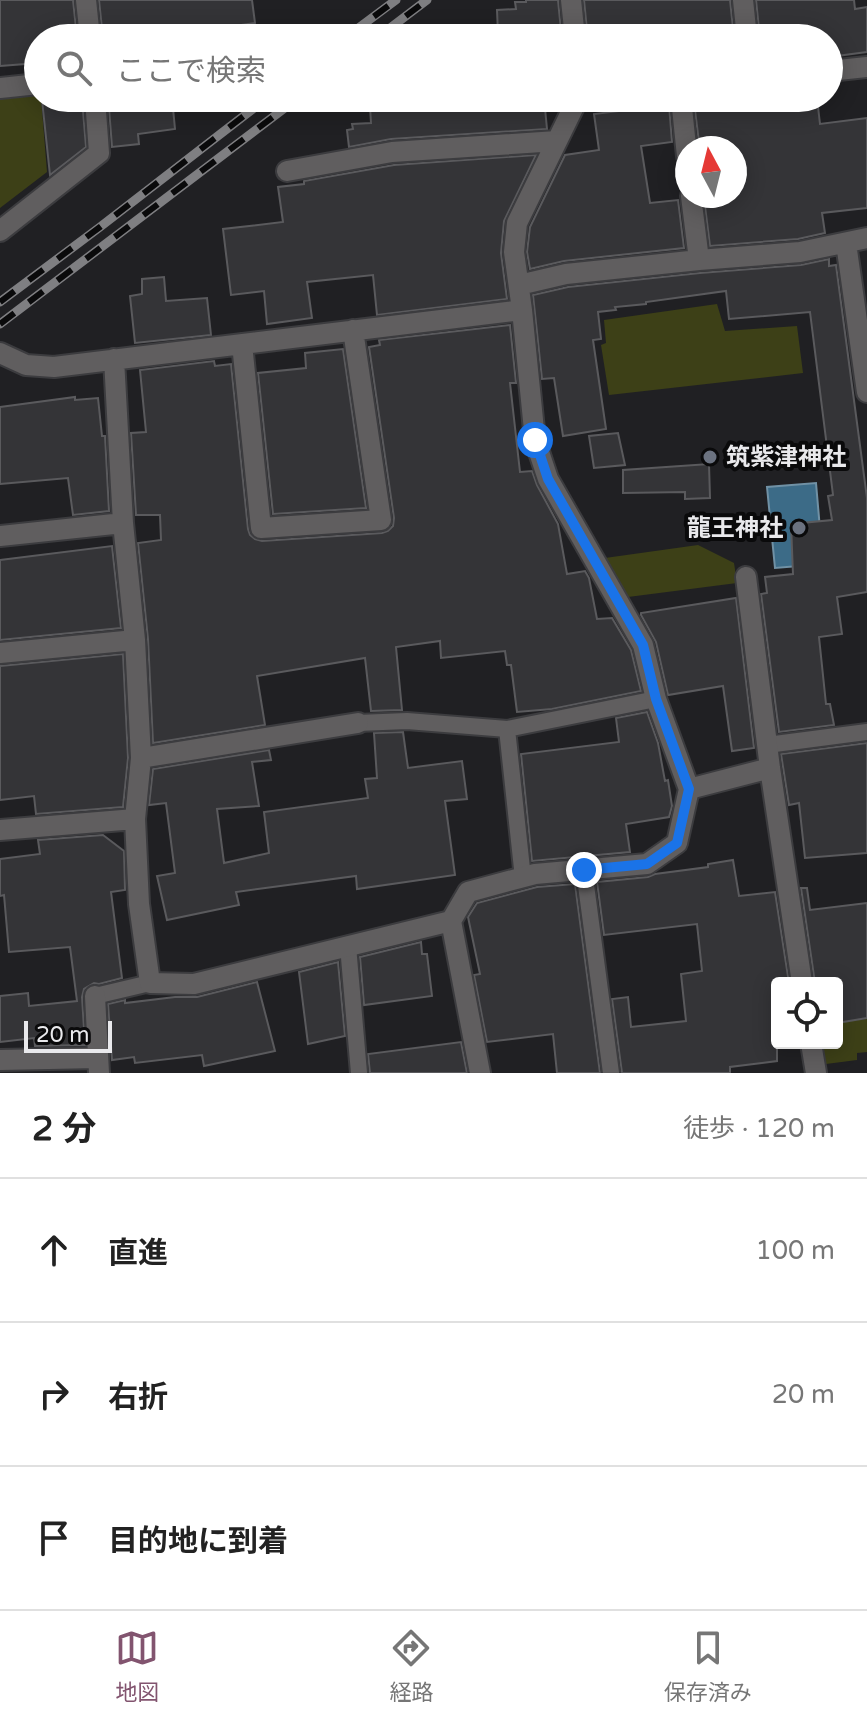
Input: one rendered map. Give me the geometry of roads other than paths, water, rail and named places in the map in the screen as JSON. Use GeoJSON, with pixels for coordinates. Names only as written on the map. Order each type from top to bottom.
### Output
{"type":"FeatureCollection","features":[{"type":"Feature","properties":{"kind":"street"},"geometry":{"type":"LineString","coordinates":[[86,0],[89,24]]}},
{"type":"Feature","properties":{"kind":"street"},"geometry":{"type":"LineString","coordinates":[[571,0],[574,24]]}},
{"type":"Feature","properties":{"kind":"street"},"geometry":{"type":"LineString","coordinates":[[743,0],[746,24]]}},
{"type":"Feature","properties":{"kind":"street"},"geometry":{"type":"LineString","coordinates":[[843,70],[867,67]]}},
{"type":"Feature","properties":{"kind":"street"},"geometry":{"type":"LineString","coordinates":[[0,88],[24,85]]}},
{"type":"Feature","properties":{"kind":"street"},"geometry":{"type":"LineString","coordinates":[[0,231],[99,153],[96,112]]}},
{"type":"Feature","properties":{"kind":"street"},"geometry":{"type":"LineString","coordinates":[[480,1073],[451,921],[468,892],[535,874],[647,864],[677,843],[689,789],[656,699],[643,645],[548,479],[535,440],[514,252],[517,223],[571,112]]}},
{"type":"Feature","properties":{"kind":"street"},"geometry":{"type":"LineString","coordinates":[[682,112],[685,136]]}},
{"type":"Feature","properties":{"kind":"street"},"geometry":{"type":"LineString","coordinates":[[287,171],[392,152],[557,141]]}},
{"type":"Feature","properties":{"kind":"street"},"geometry":{"type":"LineString","coordinates":[[692,208],[699,260]]}},
{"type":"Feature","properties":{"kind":"street"},"geometry":{"type":"LineString","coordinates":[[519,285],[566,274],[800,252],[867,238]]}},
{"type":"Feature","properties":{"kind":"street"},"geometry":{"type":"LineString","coordinates":[[846,243],[864,345],[867,392]]}},
{"type":"Feature","properties":{"kind":"street"},"geometry":{"type":"LineString","coordinates":[[0,353],[26,365],[54,367],[522,310]]}},
{"type":"Feature","properties":{"kind":"street"},"geometry":{"type":"LineString","coordinates":[[242,344],[261,528],[381,520],[353,330]]}},
{"type":"Feature","properties":{"kind":"street"},"geometry":{"type":"LineString","coordinates":[[114,359],[141,758],[135,819],[139,904],[150,983],[194,984],[451,921]]}},
{"type":"Feature","properties":{"kind":"street"},"geometry":{"type":"LineString","coordinates":[[0,536],[123,523]]}},
{"type":"Feature","properties":{"kind":"street"},"geometry":{"type":"LineString","coordinates":[[746,577],[801,977]]}},
{"type":"Feature","properties":{"kind":"street"},"geometry":{"type":"LineString","coordinates":[[0,653],[135,640]]}},
{"type":"Feature","properties":{"kind":"street"},"geometry":{"type":"LineString","coordinates":[[141,758],[358,723]]}},
{"type":"Feature","properties":{"kind":"street"},"geometry":{"type":"LineString","coordinates":[[689,789],[770,768]]}},
{"type":"Feature","properties":{"kind":"street"},"geometry":{"type":"LineString","coordinates":[[0,830],[135,819]]}},
{"type":"Feature","properties":{"kind":"street"},"geometry":{"type":"LineString","coordinates":[[0,1060],[98,1065],[95,996]]}},
{"type":"Feature","properties":{"kind":"street"},"geometry":{"type":"LineString","coordinates":[[812,1049],[816,1073]]}},
{"type":"Feature","properties":{"kind":"lane"},"geometry":{"type":"LineString","coordinates":[[358,723],[407,721],[507,729],[656,699]]}},
{"type":"Feature","properties":{"kind":"lane"},"geometry":{"type":"LineString","coordinates":[[507,729],[523,878]]}},
{"type":"Feature","properties":{"kind":"lane"},"geometry":{"type":"LineString","coordinates":[[767,745],[867,732]]}},
{"type":"Feature","properties":{"kind":"lane"},"geometry":{"type":"LineString","coordinates":[[584,870],[611,1073]]}},
{"type":"Feature","properties":{"kind":"lane"},"geometry":{"type":"LineString","coordinates":[[348,946],[359,1073]]}},
{"type":"Feature","properties":{"kind":"lane"},"geometry":{"type":"LineString","coordinates":[[95,996],[150,983]]}},
{"type":"Feature","properties":{"kind":"water"},"geometry":{"type":"Polygon","coordinates":[[[816,483],[823,564],[775,568],[767,487],[816,483]]]}},
{"type":"Feature","properties":{"kind":"railway"},"geometry":{"type":"LineString","coordinates":[[364,24],[396,0]]}},
{"type":"Feature","properties":{"kind":"railway"},"geometry":{"type":"LineString","coordinates":[[395,24],[427,0]]}},
{"type":"Feature","properties":{"kind":"railway"},"geometry":{"type":"LineString","coordinates":[[0,302],[249,112]]}},
{"type":"Feature","properties":{"kind":"railway"},"geometry":{"type":"LineString","coordinates":[[0,324],[280,112]]}},
{"type":"Feature","properties":{"kind":"place","name":"筑紫津神社"},"geometry":{"type":"Point","coordinates":[710,457]}},
{"type":"Feature","properties":{"kind":"place","name":"龍王神社"},"geometry":{"type":"Point","coordinates":[799,528]}}]}
